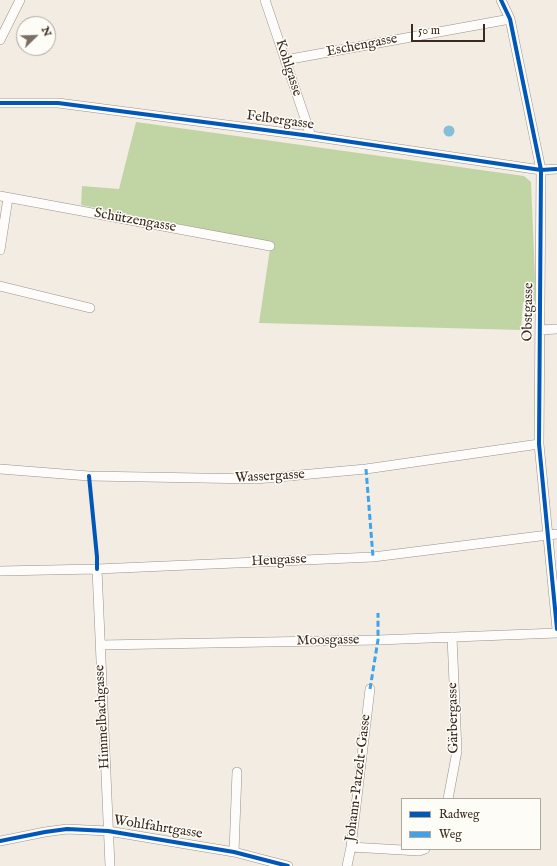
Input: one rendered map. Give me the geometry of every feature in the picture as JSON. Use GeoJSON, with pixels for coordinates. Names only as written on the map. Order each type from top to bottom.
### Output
{"type":"FeatureCollection","features":[{"type":"Feature","properties":{"kind":"street"},"geometry":{"type":"LineString","coordinates":[[0,40],[20,0]]}},
{"type":"Feature","properties":{"kind":"street","name":"Kohlgasse"},"geometry":{"type":"LineString","coordinates":[[265,0],[311,136]]}},
{"type":"Feature","properties":{"kind":"street","name":"Obstgasse"},"geometry":{"type":"LineString","coordinates":[[501,0],[510,19],[541,170],[539,444],[553,534],[557,629]]}},
{"type":"Feature","properties":{"kind":"street","name":"Eschengasse"},"geometry":{"type":"LineString","coordinates":[[285,60],[510,19]]}},
{"type":"Feature","properties":{"kind":"street","name":"Felbergasse"},"geometry":{"type":"LineString","coordinates":[[0,103],[58,103],[311,136],[541,170],[557,169]]}},
{"type":"Feature","properties":{"kind":"street"},"geometry":{"type":"LineString","coordinates":[[0,250],[4,197]]}},
{"type":"Feature","properties":{"kind":"street","name":"Schützengasse"},"geometry":{"type":"LineString","coordinates":[[4,197],[270,246]]}},
{"type":"Feature","properties":{"kind":"street"},"geometry":{"type":"LineString","coordinates":[[0,286],[90,308]]}},
{"type":"Feature","properties":{"kind":"street"},"geometry":{"type":"LineString","coordinates":[[540,330],[557,329]]}},
{"type":"Feature","properties":{"kind":"street","name":"Wassergasse"},"geometry":{"type":"LineString","coordinates":[[0,469],[89,476],[256,479],[366,469],[539,444]]}},
{"type":"Feature","properties":{"kind":"street","name":"Heugasse"},"geometry":{"type":"LineString","coordinates":[[0,571],[97,569],[373,557],[553,534]]}},
{"type":"Feature","properties":{"kind":"street","name":"Himmelbachgasse"},"geometry":{"type":"LineString","coordinates":[[97,569],[110,866]]}},
{"type":"Feature","properties":{"kind":"street","name":"Moosgasse"},"geometry":{"type":"LineString","coordinates":[[100,645],[378,640],[557,633]]}},
{"type":"Feature","properties":{"kind":"street","name":"Gärbergasse"},"geometry":{"type":"LineString","coordinates":[[448,798],[457,752],[452,637]]}},
{"type":"Feature","properties":{"kind":"street","name":"Johann-Patzelt-Gasse"},"geometry":{"type":"LineString","coordinates":[[348,866],[370,689]]}},
{"type":"Feature","properties":{"kind":"street"},"geometry":{"type":"LineString","coordinates":[[234,852],[237,772]]}},
{"type":"Feature","properties":{"kind":"street","name":"Wohlfahrtgasse"},"geometry":{"type":"LineString","coordinates":[[0,841],[45,832],[67,830],[108,831],[234,852],[288,866]]}},
{"type":"Feature","properties":{"kind":"street"},"geometry":{"type":"LineString","coordinates":[[351,847],[401,850]]}},
{"type":"Feature","properties":{"kind":"street"},"geometry":{"type":"LineString","coordinates":[[402,850],[422,850]]}},
{"type":"Feature","properties":{"kind":"green space"},"geometry":{"type":"Polygon","coordinates":[[[136,122],[524,176],[531,182],[536,301],[523,302],[521,330],[259,323],[271,242],[81,205],[82,186],[119,189],[136,122]]]}},
{"type":"Feature","properties":{"kind":"water"},"geometry":{"type":"Polygon","coordinates":[[[449,125],[453,127],[455,131],[453,135],[449,137],[445,135],[443,131],[445,127],[449,125]]]}},
{"type":"Feature","properties":{"kind":"marked path"},"geometry":{"type":"LineString","coordinates":[[366,469],[373,557]]}},
{"type":"Feature","properties":{"kind":"marked path"},"geometry":{"type":"LineString","coordinates":[[370,689],[378,640],[378,613]]}},
{"type":"Feature","properties":{"kind":"cycle path"},"geometry":{"type":"LineString","coordinates":[[501,0],[510,19],[541,170],[539,444],[557,629]]}},
{"type":"Feature","properties":{"kind":"cycle path"},"geometry":{"type":"LineString","coordinates":[[0,103],[58,103],[311,136],[541,170],[557,169]]}},
{"type":"Feature","properties":{"kind":"cycle path"},"geometry":{"type":"LineString","coordinates":[[89,476],[97,569]]}},
{"type":"Feature","properties":{"kind":"cycle path"},"geometry":{"type":"LineString","coordinates":[[0,841],[67,829],[108,831],[234,852],[288,866]]}}]}
